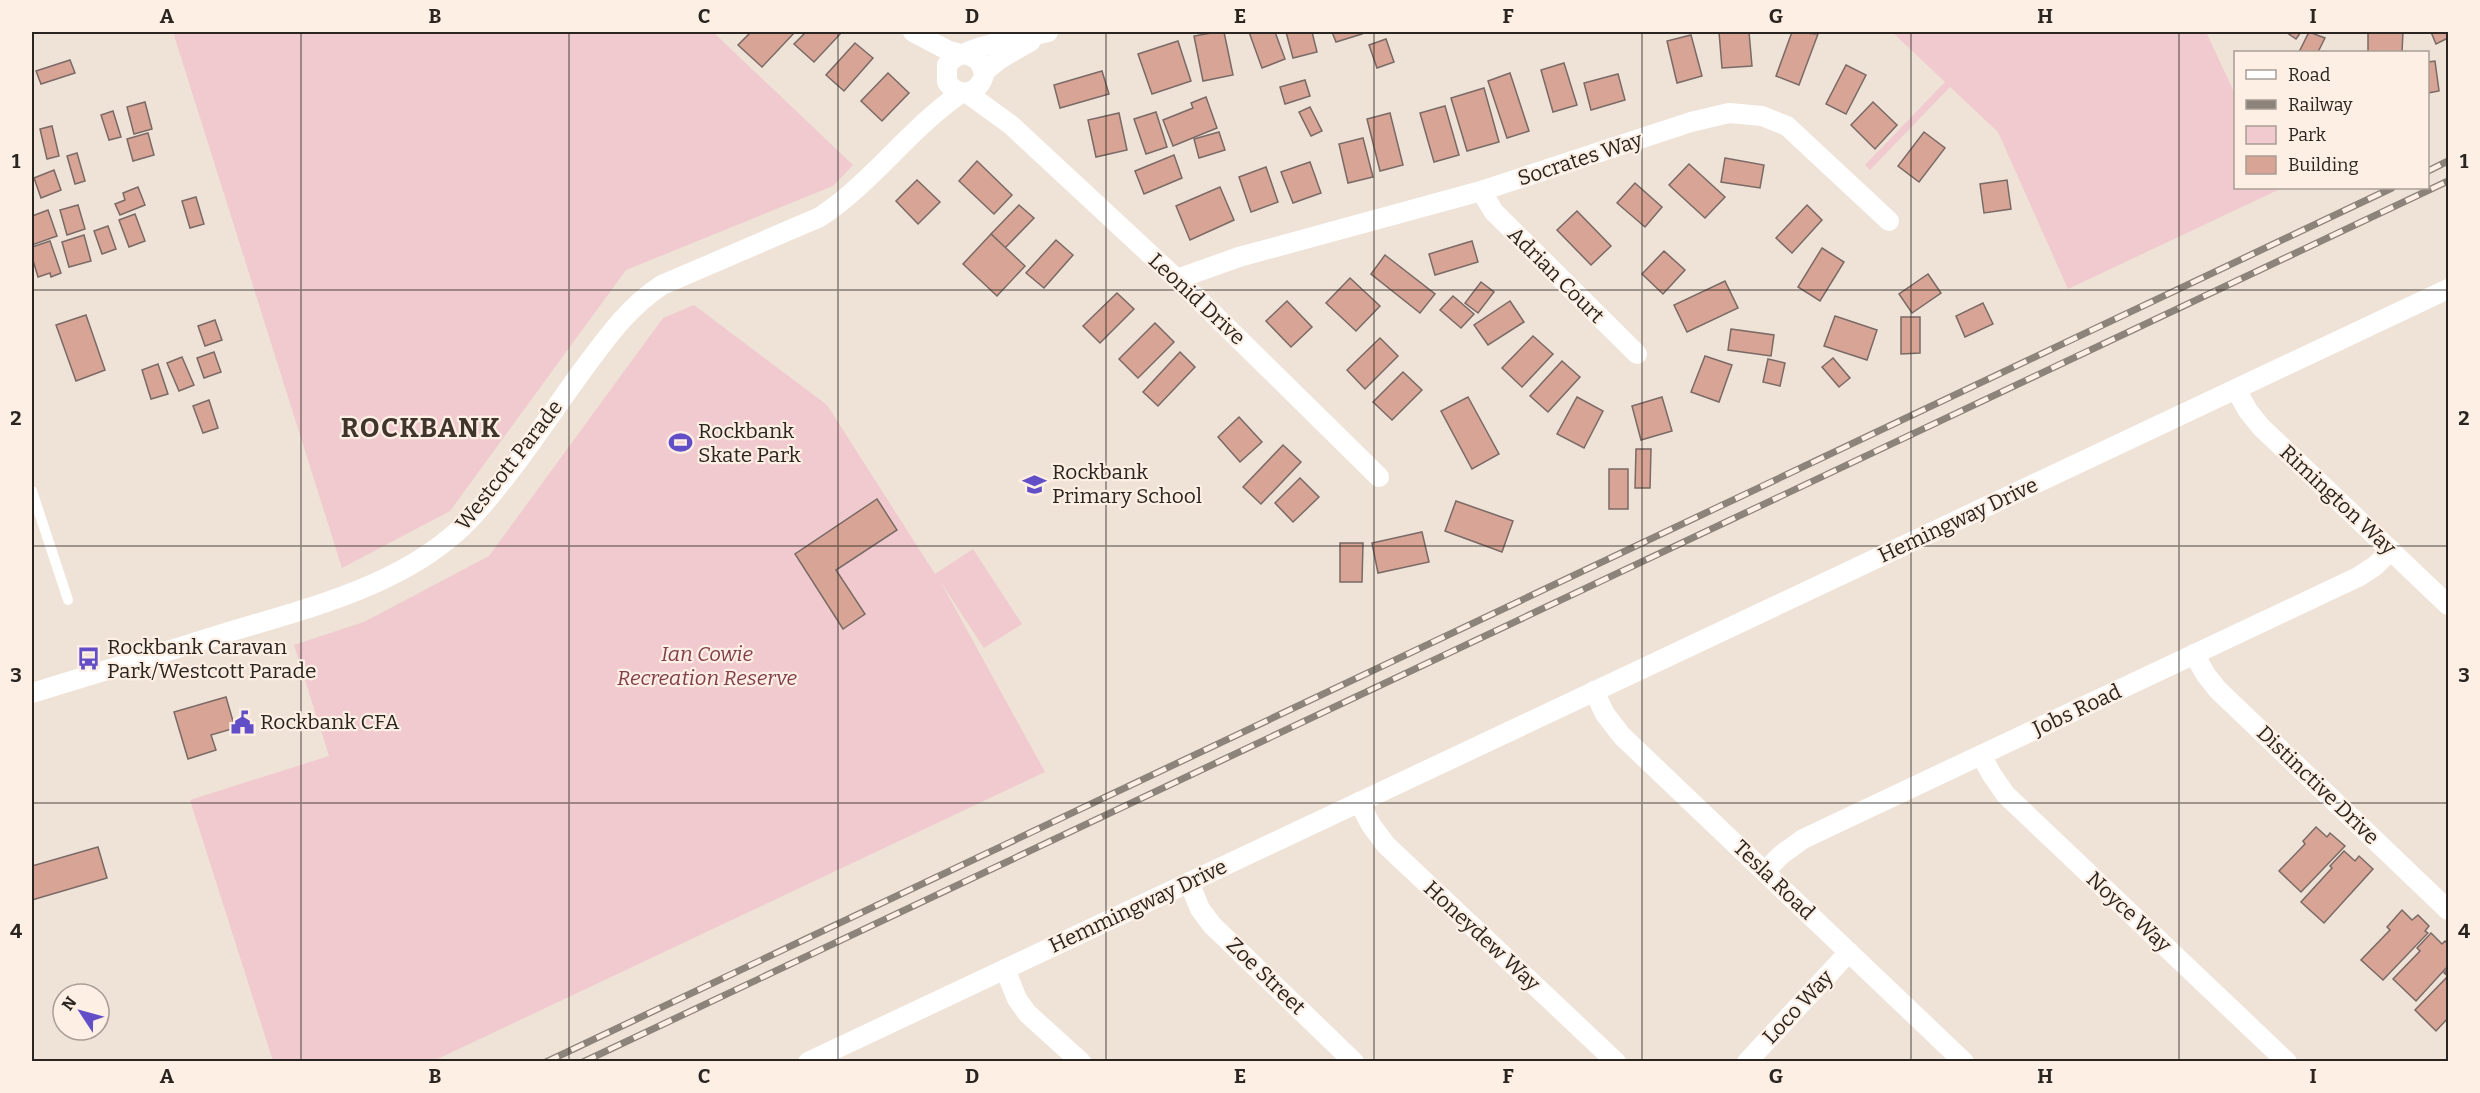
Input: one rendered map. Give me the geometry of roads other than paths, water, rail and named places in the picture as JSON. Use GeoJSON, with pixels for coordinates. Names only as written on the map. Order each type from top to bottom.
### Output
{"type":"FeatureCollection","features":[{"type":"Feature","properties":{"kind":"street"},"geometry":{"type":"LineString","coordinates":[[912,32],[949,51],[970,55],[980,61],[984,74]]}},
{"type":"Feature","properties":{"kind":"street"},"geometry":{"type":"LineString","coordinates":[[912,32],[945,74],[951,87],[964,93],[978,87],[984,74],[1000,59],[1047,32]]}},
{"type":"Feature","properties":{"kind":"street"},"geometry":{"type":"LineString","coordinates":[[945,74],[950,60],[962,54],[981,47],[1047,32]]}},
{"type":"Feature","properties":{"kind":"street","name":"Westcott Parade"},"geometry":{"type":"LineString","coordinates":[[918,127],[941,90],[945,74]]}},
{"type":"Feature","properties":{"kind":"street","name":"Leonid Drive"},"geometry":{"type":"LineString","coordinates":[[984,74],[1002,112],[1011,125]]}},
{"type":"Feature","properties":{"kind":"street","name":"Westcott Parade"},"geometry":{"type":"LineString","coordinates":[[32,693],[318,604],[385,577],[420,558],[451,538],[479,509],[604,342],[642,298],[662,285],[820,217],[843,202],[871,177],[918,127],[964,93]]}},
{"type":"Feature","properties":{"kind":"street","name":"Leonid Drive"},"geometry":{"type":"LineString","coordinates":[[964,93],[1011,125],[1194,295],[1379,477]]}},
{"type":"Feature","properties":{"kind":"street","name":"Socrates Way"},"geometry":{"type":"LineString","coordinates":[[1177,279],[1239,257],[1481,191],[1691,122],[1729,112],[1762,116],[1787,126],[1889,221]]}},
{"type":"Feature","properties":{"kind":"street","name":"Adrian Court"},"geometry":{"type":"LineString","coordinates":[[1481,191],[1494,212],[1609,329],[1637,354]]}},
{"type":"Feature","properties":{"kind":"street","name":"Socrates Way"},"geometry":{"type":"LineString","coordinates":[[1194,295],[1206,283],[1235,264],[1239,257]]}},
{"type":"Feature","properties":{"kind":"street","name":"Hemingway Drive"},"geometry":{"type":"LineString","coordinates":[[1468,751],[2448,289]]}},
{"type":"Feature","properties":{"kind":"street","name":"Rimington Way"},"geometry":{"type":"LineString","coordinates":[[2236,389],[2260,427],[2448,605]]}},
{"type":"Feature","properties":{"kind":"street","name":"Jobs Road"},"geometry":{"type":"LineString","coordinates":[[1764,871],[1803,839],[2358,577],[2375,566],[2391,550]]}},
{"type":"Feature","properties":{"kind":"street","name":"Distinctive Drive"},"geometry":{"type":"LineString","coordinates":[[2194,654],[2218,690],[2448,910]]}},
{"type":"Feature","properties":{"kind":"street","name":"Tesla Road"},"geometry":{"type":"LineString","coordinates":[[1594,691],[1605,714],[1622,736],[1964,1062]]}},
{"type":"Feature","properties":{"kind":"street","name":"Hemmingway Drive"},"geometry":{"type":"LineString","coordinates":[[817,1060],[1468,751]]}},
{"type":"Feature","properties":{"kind":"street","name":"Noyce Way"},"geometry":{"type":"LineString","coordinates":[[1981,755],[2006,795],[2287,1062]]}},
{"type":"Feature","properties":{"kind":"street","name":"Honeydew Way"},"geometry":{"type":"LineString","coordinates":[[1359,802],[1371,825],[1386,845],[1605,1058]]}},
{"type":"Feature","properties":{"kind":"street","name":"Zoe Street"},"geometry":{"type":"LineString","coordinates":[[1189,882],[1200,909],[1212,925],[1354,1062]]}},
{"type":"Feature","properties":{"kind":"street","name":"Loco Way"},"geometry":{"type":"LineString","coordinates":[[1747,1062],[1849,952]]}},
{"type":"Feature","properties":{"kind":"street"},"geometry":{"type":"LineString","coordinates":[[1005,969],[1017,999],[1027,1013],[1081,1062]]}},
{"type":"Feature","properties":{"kind":"lane"},"geometry":{"type":"LineString","coordinates":[[32,491],[68,600]]}},
{"type":"Feature","properties":{"kind":"railway"},"geometry":{"type":"LineString","coordinates":[[2429,170],[2448,161]]}},
{"type":"Feature","properties":{"kind":"railway"},"geometry":{"type":"LineString","coordinates":[[583,1062],[2448,181]]}},
{"type":"Feature","properties":{"kind":"railway"},"geometry":{"type":"LineString","coordinates":[[546,1062],[2390,189]]}},
{"type":"Feature","properties":{"kind":"place","name":"Rockbank Skate Park"},"geometry":{"type":"Point","coordinates":[680,443]}},
{"type":"Feature","properties":{"kind":"place","name":"Rockbank Primary School"},"geometry":{"type":"Point","coordinates":[1034,484]}},
{"type":"Feature","properties":{"kind":"place","name":"Rockbank Caravan Park/Westcott Parade"},"geometry":{"type":"Point","coordinates":[89,659]}},
{"type":"Feature","properties":{"kind":"place","name":"Rockbank CFA"},"geometry":{"type":"Point","coordinates":[242,722]}},
{"type":"Feature","properties":{"kind":"district","name":"ROCKBANK"},"geometry":{"type":"Point","coordinates":[421,428]}},
{"type":"Feature","properties":{"kind":"park label","name":"Ian Cowie Recreation Reserve"},"geometry":{"type":"Point","coordinates":[707,666]}}]}
